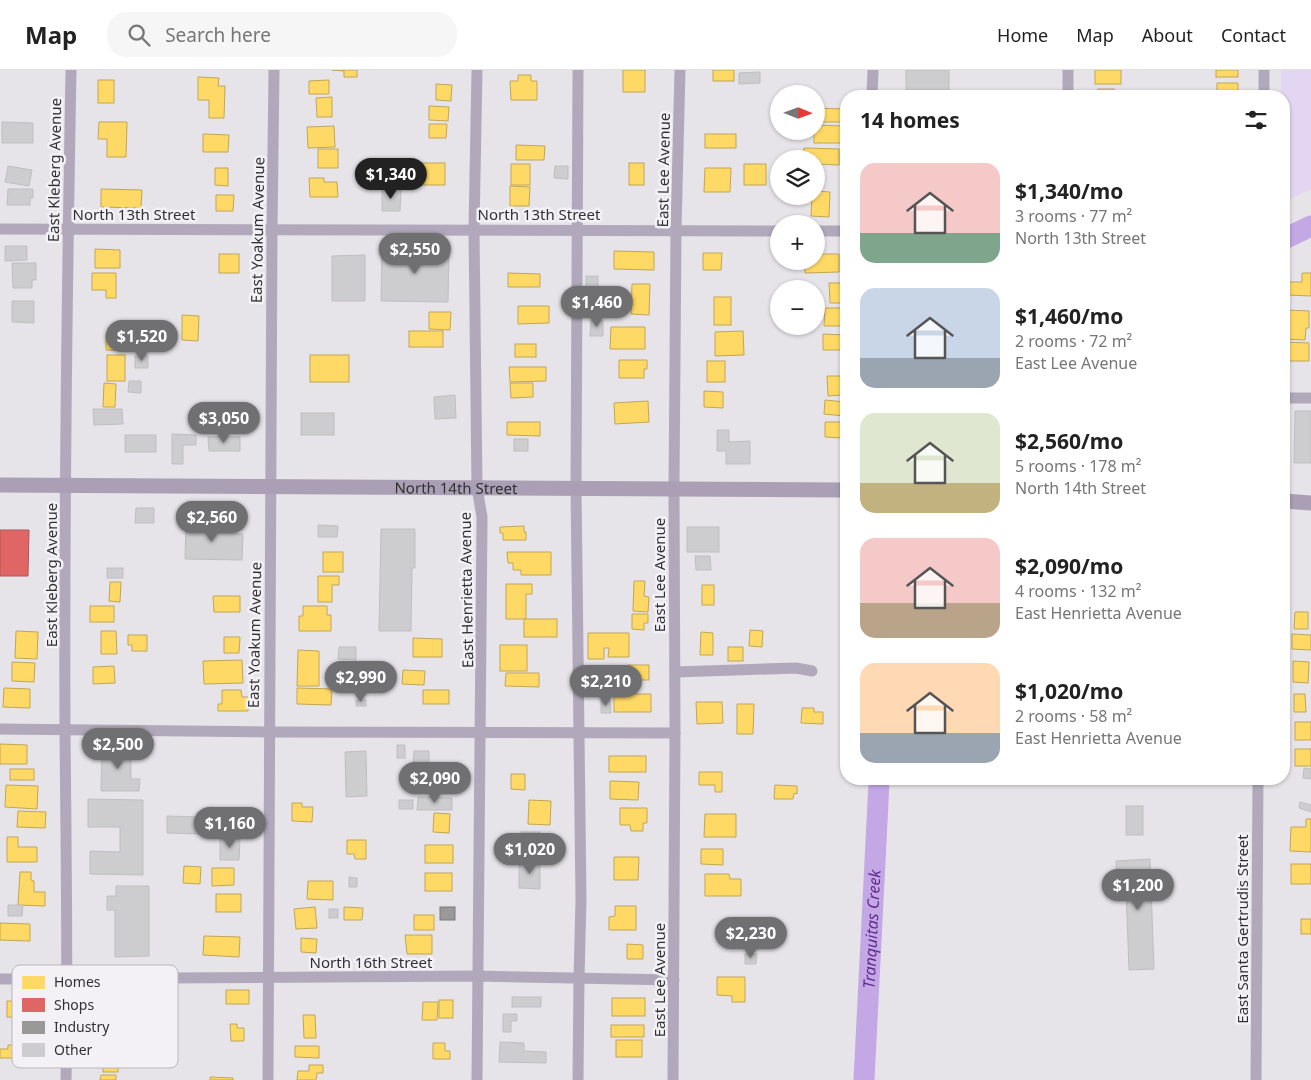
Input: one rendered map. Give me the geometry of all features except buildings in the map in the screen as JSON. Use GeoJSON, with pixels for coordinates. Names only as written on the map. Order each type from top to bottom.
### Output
{"type":"FeatureCollection","features":[{"type":"Feature","properties":{"kind":"main road","name":"North 14th Street"},"geometry":{"type":"LineString","coordinates":[[0,485],[840,490]]}},
{"type":"Feature","properties":{"kind":"main road"},"geometry":{"type":"LineString","coordinates":[[1290,501],[1311,503]]}},
{"type":"Feature","properties":{"kind":"street","name":"East Kleberg Avenue"},"geometry":{"type":"LineString","coordinates":[[68,965],[65,729],[68,229],[71,70]]}},
{"type":"Feature","properties":{"kind":"street","name":"East Yoakum Avenue"},"geometry":{"type":"LineString","coordinates":[[268,1080],[268,732],[274,70]]}},
{"type":"Feature","properties":{"kind":"street","name":"East Henrietta Avenue"},"geometry":{"type":"LineString","coordinates":[[477,70],[474,229],[477,488],[482,517],[482,731],[477,1080]]}},
{"type":"Feature","properties":{"kind":"street"},"geometry":{"type":"LineString","coordinates":[[578,70],[576,487],[582,900],[578,978],[578,1080]]}},
{"type":"Feature","properties":{"kind":"street","name":"East Lee Avenue"},"geometry":{"type":"LineString","coordinates":[[673,1080],[674,489],[676,230],[680,70]]}},
{"type":"Feature","properties":{"kind":"street"},"geometry":{"type":"LineString","coordinates":[[872,90],[873,70]]}},
{"type":"Feature","properties":{"kind":"street"},"geometry":{"type":"LineString","coordinates":[[1068,70],[1068,90]]}},
{"type":"Feature","properties":{"kind":"street"},"geometry":{"type":"LineString","coordinates":[[1264,70],[1264,90]]}},
{"type":"Feature","properties":{"kind":"street","name":"North 13th Street"},"geometry":{"type":"LineString","coordinates":[[0,229],[770,231]]}},
{"type":"Feature","properties":{"kind":"street"},"geometry":{"type":"LineString","coordinates":[[825,231],[840,232]]}},
{"type":"Feature","properties":{"kind":"street"},"geometry":{"type":"LineString","coordinates":[[1290,398],[1311,398]]}},
{"type":"Feature","properties":{"kind":"street"},"geometry":{"type":"LineString","coordinates":[[675,672],[796,668],[812,671]]}},
{"type":"Feature","properties":{"kind":"street"},"geometry":{"type":"LineString","coordinates":[[0,729],[675,733]]}},
{"type":"Feature","properties":{"kind":"street","name":"East Santa Gertrudis Street"},"geometry":{"type":"LineString","coordinates":[[1256,1080],[1258,785]]}},
{"type":"Feature","properties":{"kind":"street","name":"North 16th Street"},"geometry":{"type":"LineString","coordinates":[[178,978],[477,976],[674,980]]}},
{"type":"Feature","properties":{"kind":"shaded area"},"geometry":{"type":"Polygon","coordinates":[[[1281,70],[1311,70],[1311,189],[1290,199],[1290,90],[1281,90],[1281,70]]]}},
{"type":"Feature","properties":{"kind":"waterway","name":"Tranquitas Creek"},"geometry":{"type":"LineString","coordinates":[[1290,236],[1311,226]]}},
{"type":"Feature","properties":{"kind":"waterway","name":"Tranquitas Creek"},"geometry":{"type":"LineString","coordinates":[[864,1080],[879,785]]}}]}
